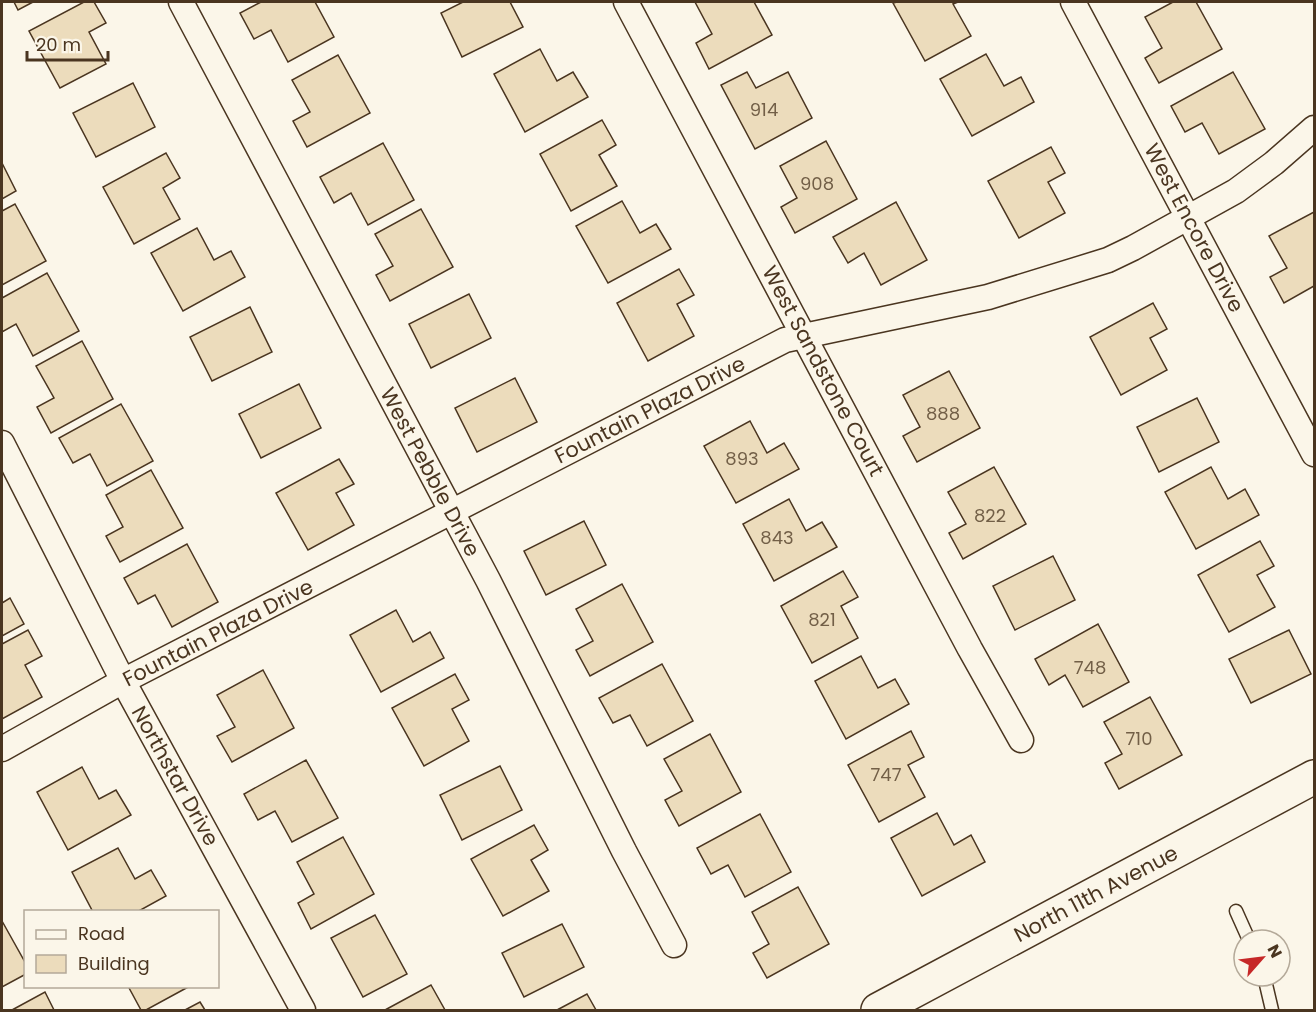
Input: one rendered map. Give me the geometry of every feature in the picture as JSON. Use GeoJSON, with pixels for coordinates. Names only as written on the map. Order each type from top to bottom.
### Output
{"type":"FeatureCollection","features":[{"type":"Feature","properties":{"kind":"main road","name":"North 11th Avenue"},"geometry":{"type":"LineString","coordinates":[[878,1011],[1314,777]]}},
{"type":"Feature","properties":{"kind":"street","name":"West Pebble Drive"},"geometry":{"type":"LineString","coordinates":[[181,2],[452,513],[674,945]]}},
{"type":"Feature","properties":{"kind":"street","name":"West Sandstone Court"},"geometry":{"type":"LineString","coordinates":[[626,2],[970,649],[1021,740]]}},
{"type":"Feature","properties":{"kind":"street","name":"West Encore Drive"},"geometry":{"type":"LineString","coordinates":[[1073,2],[1314,454]]}},
{"type":"Feature","properties":{"kind":"street","name":"Fountain Plaza Drive"},"geometry":{"type":"LineString","coordinates":[[2,749],[123,681],[785,340],[988,297],[1084,269],[1133,248],[1236,191],[1274,163],[1314,128]]}},
{"type":"Feature","properties":{"kind":"street","name":"Northstar Drive"},"geometry":{"type":"LineString","coordinates":[[2,443],[123,681],[303,1011]]}},
{"type":"Feature","properties":{"kind":"lane"},"geometry":{"type":"LineString","coordinates":[[1236,911],[1244,928]]}},
{"type":"Feature","properties":{"kind":"lane"},"geometry":{"type":"LineString","coordinates":[[1265,988],[1267,1009]]}},
{"type":"Feature","properties":{"kind":"building"},"geometry":{"type":"Polygon","coordinates":[[[14,2],[33,2],[18,10],[14,2]]]}},
{"type":"Feature","properties":{"kind":"building"},"geometry":{"type":"Polygon","coordinates":[[[84,2],[94,2],[106,23],[89,32],[106,64],[60,88],[29,31],[84,2]]]}},
{"type":"Feature","properties":{"kind":"building"},"geometry":{"type":"Polygon","coordinates":[[[261,2],[315,2],[334,37],[288,62],[271,30],[254,39],[240,13],[261,2]]]}},
{"type":"Feature","properties":{"kind":"building"},"geometry":{"type":"Polygon","coordinates":[[[463,2],[510,2],[523,27],[462,57],[441,13],[463,2]]]}},
{"type":"Feature","properties":{"kind":"building"},"geometry":{"type":"Polygon","coordinates":[[[695,2],[754,2],[772,35],[709,69],[696,43],[712,34],[695,2]]]}},
{"type":"Feature","properties":{"kind":"building"},"geometry":{"type":"Polygon","coordinates":[[[958,2],[953,4],[971,36],[925,61],[893,3],[958,2]]]}},
{"type":"Feature","properties":{"kind":"building"},"geometry":{"type":"Polygon","coordinates":[[[1173,2],[1196,2],[1222,49],[1159,83],[1145,58],[1162,48],[1145,17],[1173,2]]]}},
{"type":"Feature","properties":{"kind":"building"},"geometry":{"type":"Polygon","coordinates":[[[540,49],[557,81],[573,72],[588,97],[525,132],[494,74],[540,49]]]}},
{"type":"Feature","properties":{"kind":"building"},"geometry":{"type":"Polygon","coordinates":[[[986,54],[1004,86],[1021,77],[1034,102],[972,136],[940,79],[986,54]]]}},
{"type":"Feature","properties":{"kind":"building"},"geometry":{"type":"Polygon","coordinates":[[[338,55],[370,113],[307,147],[293,121],[310,112],[292,80],[338,55]]]}},
{"type":"Feature","properties":{"kind":"building"},"geometry":{"type":"Polygon","coordinates":[[[747,72],[756,88],[788,72],[812,118],[755,149],[721,85],[747,72]]]}},
{"type":"Feature","properties":{"kind":"building"},"geometry":{"type":"Polygon","coordinates":[[[1233,72],[1265,129],[1219,154],[1202,123],[1185,132],[1171,106],[1233,72]]]}},
{"type":"Feature","properties":{"kind":"building"},"geometry":{"type":"Polygon","coordinates":[[[133,83],[155,127],[96,157],[73,113],[133,83]]]}},
{"type":"Feature","properties":{"kind":"building"},"geometry":{"type":"Polygon","coordinates":[[[602,120],[616,145],[599,155],[617,186],[571,211],[540,154],[602,120]]]}},
{"type":"Feature","properties":{"kind":"building"},"geometry":{"type":"Polygon","coordinates":[[[826,141],[857,199],[795,233],[781,207],[797,198],[780,166],[826,141]]]}},
{"type":"Feature","properties":{"kind":"building"},"geometry":{"type":"Polygon","coordinates":[[[383,143],[414,200],[368,225],[351,193],[334,203],[320,177],[383,143]]]}},
{"type":"Feature","properties":{"kind":"building"},"geometry":{"type":"Polygon","coordinates":[[[1051,147],[1065,173],[1048,182],[1065,213],[1019,238],[988,181],[1051,147]]]}},
{"type":"Feature","properties":{"kind":"building"},"geometry":{"type":"Polygon","coordinates":[[[166,153],[180,178],[163,188],[180,219],[134,244],[103,187],[166,153]]]}},
{"type":"Feature","properties":{"kind":"building"},"geometry":{"type":"Polygon","coordinates":[[[2,163],[16,191],[2,199],[2,163]]]}},
{"type":"Feature","properties":{"kind":"building"},"geometry":{"type":"Polygon","coordinates":[[[622,201],[640,233],[656,224],[671,249],[608,283],[576,226],[622,201]]]}},
{"type":"Feature","properties":{"kind":"building"},"geometry":{"type":"Polygon","coordinates":[[[896,202],[927,260],[881,285],[864,253],[848,263],[833,237],[896,202]]]}},
{"type":"Feature","properties":{"kind":"building"},"geometry":{"type":"Polygon","coordinates":[[[15,204],[46,261],[2,285],[2,211],[15,204]]]}},
{"type":"Feature","properties":{"kind":"building"},"geometry":{"type":"Polygon","coordinates":[[[421,209],[453,267],[390,301],[376,275],[393,266],[375,234],[421,209]]]}},
{"type":"Feature","properties":{"kind":"building"},"geometry":{"type":"Polygon","coordinates":[[[1314,212],[1314,286],[1284,303],[1270,277],[1287,268],[1269,236],[1314,212]]]}},
{"type":"Feature","properties":{"kind":"building"},"geometry":{"type":"Polygon","coordinates":[[[197,228],[214,260],[231,251],[245,277],[183,311],[151,253],[197,228]]]}},
{"type":"Feature","properties":{"kind":"building"},"geometry":{"type":"Polygon","coordinates":[[[679,269],[694,295],[677,304],[694,336],[648,361],[617,303],[679,269]]]}},
{"type":"Feature","properties":{"kind":"building"},"geometry":{"type":"Polygon","coordinates":[[[47,273],[79,331],[33,356],[16,324],[2,332],[2,298],[47,273]]]}},
{"type":"Feature","properties":{"kind":"building"},"geometry":{"type":"Polygon","coordinates":[[[469,294],[491,338],[431,368],[409,324],[469,294]]]}},
{"type":"Feature","properties":{"kind":"building"},"geometry":{"type":"Polygon","coordinates":[[[1153,303],[1167,329],[1150,338],[1167,370],[1121,395],[1090,337],[1153,303]]]}},
{"type":"Feature","properties":{"kind":"building"},"geometry":{"type":"Polygon","coordinates":[[[250,307],[272,352],[212,381],[190,337],[250,307]]]}},
{"type":"Feature","properties":{"kind":"building"},"geometry":{"type":"Polygon","coordinates":[[[82,341],[113,399],[51,433],[37,407],[54,398],[36,366],[82,341]]]}},
{"type":"Feature","properties":{"kind":"building"},"geometry":{"type":"Polygon","coordinates":[[[949,371],[980,428],[917,462],[903,436],[920,427],[903,395],[949,371]]]}},
{"type":"Feature","properties":{"kind":"building"},"geometry":{"type":"Polygon","coordinates":[[[515,378],[537,422],[477,452],[455,408],[515,378]]]}},
{"type":"Feature","properties":{"kind":"building"},"geometry":{"type":"Polygon","coordinates":[[[299,384],[321,428],[261,458],[239,414],[299,384]]]}},
{"type":"Feature","properties":{"kind":"building"},"geometry":{"type":"Polygon","coordinates":[[[1197,398],[1219,442],[1159,472],[1137,427],[1197,398]]]}},
{"type":"Feature","properties":{"kind":"building"},"geometry":{"type":"Polygon","coordinates":[[[121,404],[153,461],[107,486],[90,454],[73,463],[59,438],[121,404]]]}},
{"type":"Feature","properties":{"kind":"building"},"geometry":{"type":"Polygon","coordinates":[[[750,421],[767,453],[784,443],[799,469],[736,503],[704,446],[750,421]]]}},
{"type":"Feature","properties":{"kind":"building"},"geometry":{"type":"Polygon","coordinates":[[[339,459],[354,484],[336,493],[354,525],[308,550],[276,493],[339,459]]]}},
{"type":"Feature","properties":{"kind":"building"},"geometry":{"type":"Polygon","coordinates":[[[994,467],[1026,524],[963,559],[949,533],[966,524],[948,492],[994,467]]]}},
{"type":"Feature","properties":{"kind":"building"},"geometry":{"type":"Polygon","coordinates":[[[1211,467],[1228,499],[1245,489],[1259,515],[1196,549],[1165,492],[1211,467]]]}},
{"type":"Feature","properties":{"kind":"building"},"geometry":{"type":"Polygon","coordinates":[[[151,470],[183,528],[120,562],[106,536],[123,527],[106,495],[151,470]]]}},
{"type":"Feature","properties":{"kind":"building"},"geometry":{"type":"Polygon","coordinates":[[[789,499],[806,531],[822,522],[837,547],[774,581],[743,524],[789,499]]]}},
{"type":"Feature","properties":{"kind":"building"},"geometry":{"type":"Polygon","coordinates":[[[584,521],[606,565],[546,595],[524,551],[584,521]]]}},
{"type":"Feature","properties":{"kind":"building"},"geometry":{"type":"Polygon","coordinates":[[[1260,541],[1274,566],[1257,575],[1275,607],[1229,632],[1198,575],[1260,541]]]}},
{"type":"Feature","properties":{"kind":"building"},"geometry":{"type":"Polygon","coordinates":[[[187,544],[218,602],[172,627],[155,595],[138,604],[124,578],[187,544]]]}},
{"type":"Feature","properties":{"kind":"building"},"geometry":{"type":"Polygon","coordinates":[[[1053,556],[1075,600],[1015,630],[993,586],[1053,556]]]}},
{"type":"Feature","properties":{"kind":"building"},"geometry":{"type":"Polygon","coordinates":[[[843,571],[858,597],[841,606],[858,638],[812,663],[781,606],[843,571]]]}},
{"type":"Feature","properties":{"kind":"building"},"geometry":{"type":"Polygon","coordinates":[[[622,584],[653,642],[590,676],[576,650],[593,641],[576,609],[622,584]]]}},
{"type":"Feature","properties":{"kind":"building"},"geometry":{"type":"Polygon","coordinates":[[[10,598],[24,624],[2,636],[2,603],[10,598]]]}},
{"type":"Feature","properties":{"kind":"building"},"geometry":{"type":"Polygon","coordinates":[[[396,610],[413,642],[430,632],[444,658],[381,692],[350,635],[396,610]]]}},
{"type":"Feature","properties":{"kind":"building"},"geometry":{"type":"Polygon","coordinates":[[[1098,624],[1129,682],[1083,707],[1065,675],[1049,685],[1035,659],[1098,624]]]}},
{"type":"Feature","properties":{"kind":"building"},"geometry":{"type":"Polygon","coordinates":[[[28,630],[42,656],[25,665],[42,697],[2,719],[2,644],[28,630]]]}},
{"type":"Feature","properties":{"kind":"building"},"geometry":{"type":"Polygon","coordinates":[[[1289,630],[1311,674],[1251,703],[1229,659],[1289,630]]]}},
{"type":"Feature","properties":{"kind":"building"},"geometry":{"type":"Polygon","coordinates":[[[861,656],[878,688],[895,679],[909,704],[846,739],[815,681],[861,656]]]}},
{"type":"Feature","properties":{"kind":"building"},"geometry":{"type":"Polygon","coordinates":[[[662,664],[693,721],[647,746],[630,715],[613,723],[599,698],[662,664]]]}},
{"type":"Feature","properties":{"kind":"building"},"geometry":{"type":"Polygon","coordinates":[[[263,670],[294,728],[232,762],[217,736],[235,727],[217,695],[263,670]]]}},
{"type":"Feature","properties":{"kind":"building"},"geometry":{"type":"Polygon","coordinates":[[[455,674],[469,700],[452,709],[469,741],[424,766],[392,708],[455,674]]]}},
{"type":"Feature","properties":{"kind":"building"},"geometry":{"type":"Polygon","coordinates":[[[1150,697],[1182,755],[1119,789],[1105,763],[1122,754],[1104,722],[1150,697]]]}},
{"type":"Feature","properties":{"kind":"building"},"geometry":{"type":"Polygon","coordinates":[[[911,731],[924,757],[908,765],[925,797],[879,822],[848,765],[911,731]]]}},
{"type":"Feature","properties":{"kind":"building"},"geometry":{"type":"Polygon","coordinates":[[[710,734],[741,792],[679,826],[665,800],[682,791],[664,759],[710,734]]]}},
{"type":"Feature","properties":{"kind":"building"},"geometry":{"type":"Polygon","coordinates":[[[306,760],[338,818],[292,842],[275,811],[258,820],[244,794],[306,760]]]}},
{"type":"Feature","properties":{"kind":"building"},"geometry":{"type":"Polygon","coordinates":[[[500,766],[522,810],[462,840],[440,795],[500,766]]]}},
{"type":"Feature","properties":{"kind":"building"},"geometry":{"type":"Polygon","coordinates":[[[82,767],[99,799],[116,790],[131,815],[68,850],[37,792],[82,767]]]}},
{"type":"Feature","properties":{"kind":"building"},"geometry":{"type":"Polygon","coordinates":[[[937,813],[954,845],[971,835],[985,862],[922,896],[891,838],[937,813]]]}},
{"type":"Feature","properties":{"kind":"building"},"geometry":{"type":"Polygon","coordinates":[[[760,814],[791,872],[745,897],[728,865],[711,874],[697,848],[760,814]]]}},
{"type":"Feature","properties":{"kind":"building"},"geometry":{"type":"Polygon","coordinates":[[[534,825],[548,850],[531,860],[549,891],[503,916],[471,859],[534,825]]]}},
{"type":"Feature","properties":{"kind":"building"},"geometry":{"type":"Polygon","coordinates":[[[343,837],[374,894],[311,929],[298,903],[314,894],[297,862],[343,837]]]}},
{"type":"Feature","properties":{"kind":"building"},"geometry":{"type":"Polygon","coordinates":[[[118,848],[135,879],[151,870],[166,896],[141,910],[92,910],[72,872],[118,848]]]}},
{"type":"Feature","properties":{"kind":"building"},"geometry":{"type":"Polygon","coordinates":[[[798,887],[829,944],[767,978],[753,953],[769,944],[752,912],[798,887]]]}},
{"type":"Feature","properties":{"kind":"building"},"geometry":{"type":"Polygon","coordinates":[[[375,915],[407,974],[363,997],[331,938],[375,915]]]}},
{"type":"Feature","properties":{"kind":"building"},"geometry":{"type":"Polygon","coordinates":[[[2,921],[24,960],[24,975],[2,987],[2,921]]]}},
{"type":"Feature","properties":{"kind":"building"},"geometry":{"type":"Polygon","coordinates":[[[562,924],[584,967],[524,997],[502,953],[562,924]]]}},
{"type":"Feature","properties":{"kind":"building"},"geometry":{"type":"Polygon","coordinates":[[[431,985],[445,1010],[385,1010],[431,985]]]}},
{"type":"Feature","properties":{"kind":"building"},"geometry":{"type":"Polygon","coordinates":[[[129,988],[186,988],[146,1010],[141,1010],[129,988]]]}},
{"type":"Feature","properties":{"kind":"building"},"geometry":{"type":"Polygon","coordinates":[[[45,992],[54,1010],[12,1010],[45,992]]]}},
{"type":"Feature","properties":{"kind":"building"},"geometry":{"type":"Polygon","coordinates":[[[587,994],[596,1010],[557,1010],[587,994]]]}},
{"type":"Feature","properties":{"kind":"building"},"geometry":{"type":"Polygon","coordinates":[[[200,1002],[205,1010],[185,1010],[200,1002]]]}}]}
